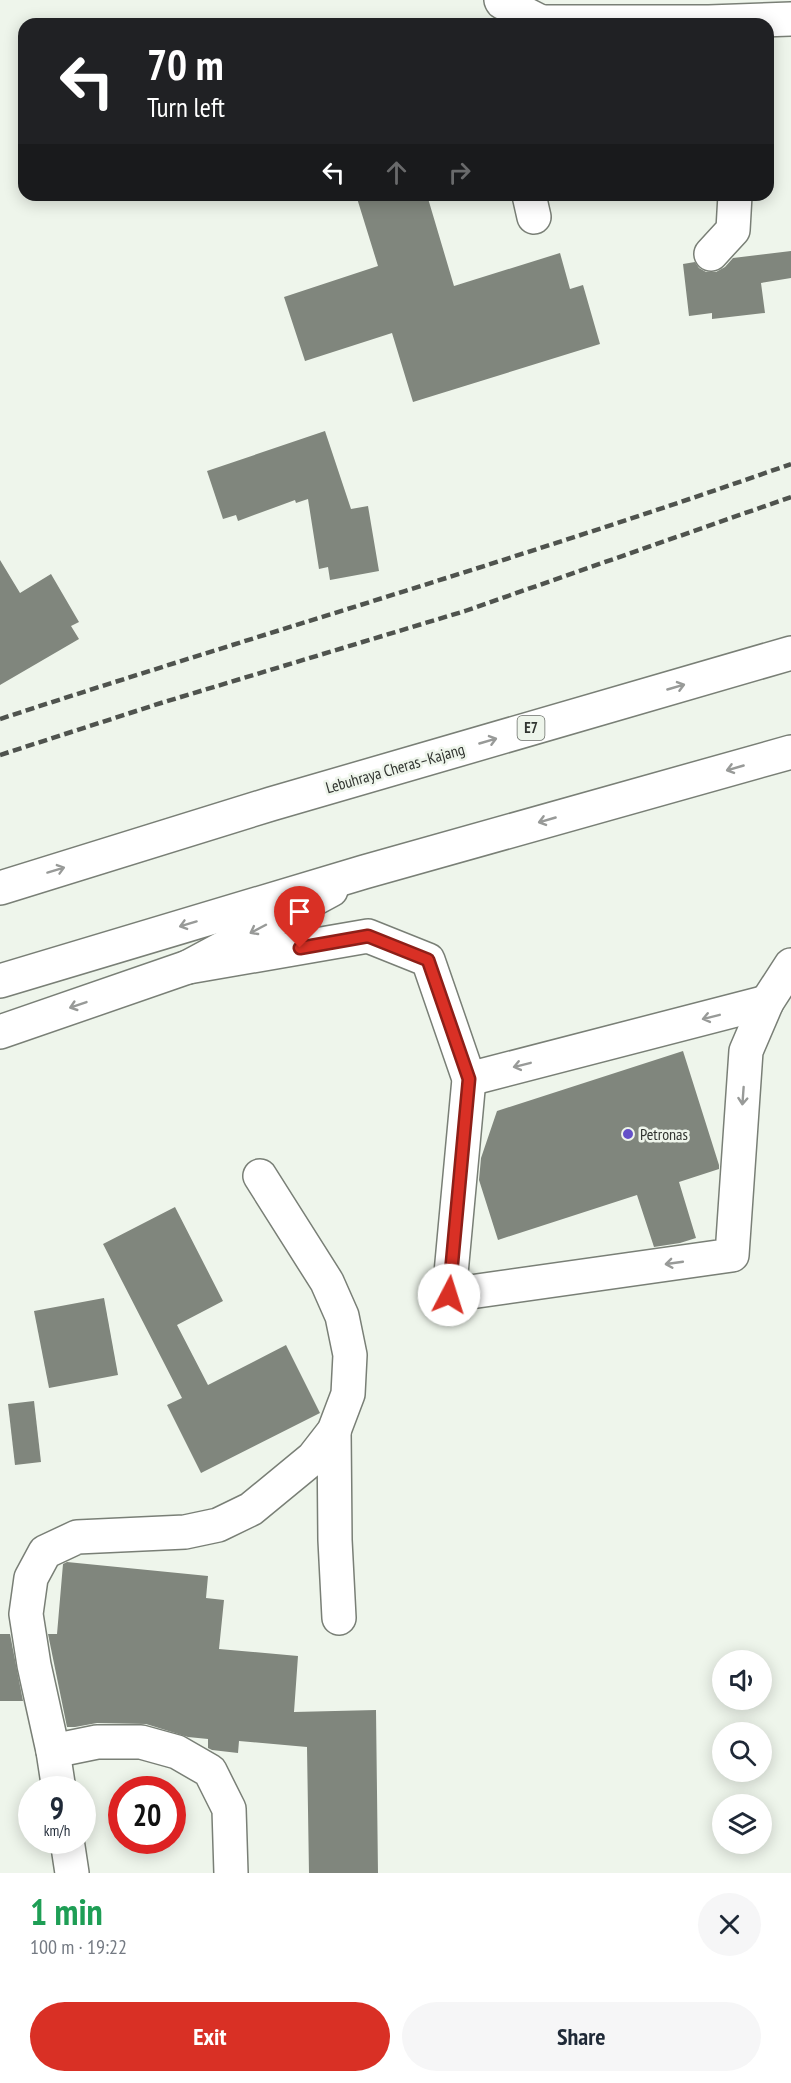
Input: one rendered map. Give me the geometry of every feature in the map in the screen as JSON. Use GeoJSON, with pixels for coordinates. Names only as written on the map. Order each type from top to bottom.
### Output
{"type":"FeatureCollection","features":[{"type":"Feature","properties":{"kind":"main road"},"geometry":{"type":"LineString","coordinates":[[501,0],[531,18]]}},
{"type":"Feature","properties":{"kind":"main road"},"geometry":{"type":"LineString","coordinates":[[774,20],[791,19]]}},
{"type":"Feature","properties":{"kind":"main road"},"geometry":{"type":"LineString","coordinates":[[711,254],[733,231],[735,201]]}},
{"type":"Feature","properties":{"kind":"main road","name":"Lebuhraya Cheras–Kajang"},"geometry":{"type":"LineString","coordinates":[[0,888],[271,804],[791,653]]}},
{"type":"Feature","properties":{"kind":"main road"},"geometry":{"type":"LineString","coordinates":[[0,981],[364,872],[791,752]]}},
{"type":"Feature","properties":{"kind":"main road"},"geometry":{"type":"LineString","coordinates":[[0,1032],[188,967],[364,872]]}},
{"type":"Feature","properties":{"kind":"main road"},"geometry":{"type":"LineString","coordinates":[[188,967],[368,936],[428,960],[469,1079],[449,1295],[732,1255],[746,1051],[767,1002],[791,965]]}},
{"type":"Feature","properties":{"kind":"main road"},"geometry":{"type":"LineString","coordinates":[[469,1079],[767,1002]]}},
{"type":"Feature","properties":{"kind":"main road"},"geometry":{"type":"LineString","coordinates":[[57,1776],[26,1614],[31,1578],[45,1552],[78,1537],[185,1532],[218,1525],[251,1509],[313,1458],[334,1431],[348,1394],[350,1355],[342,1316],[327,1282],[260,1176]]}},
{"type":"Feature","properties":{"kind":"main road"},"geometry":{"type":"LineString","coordinates":[[334,1431],[334,1540],[339,1618]]}},
{"type":"Feature","properties":{"kind":"main road"},"geometry":{"type":"LineString","coordinates":[[53,1751],[97,1742],[141,1742],[177,1752],[210,1771],[229,1809],[231,1873]]}},
{"type":"Feature","properties":{"kind":"main road"},"geometry":{"type":"LineString","coordinates":[[69,1854],[72,1873]]}},
{"type":"Feature","properties":{"kind":"building"},"geometry":{"type":"Polygon","coordinates":[[[358,201],[429,201],[454,286],[560,253],[570,289],[583,285],[600,344],[413,402],[392,333],[305,361],[284,297],[378,266],[358,201]]]}},
{"type":"Feature","properties":{"kind":"building"},"geometry":{"type":"Polygon","coordinates":[[[791,251],[791,278],[761,283],[765,313],[712,319],[712,313],[689,316],[683,264],[695,262],[706,272],[716,272],[725,267],[733,258],[791,251]]]}},
{"type":"Feature","properties":{"kind":"building"},"geometry":{"type":"Polygon","coordinates":[[[325,431],[351,509],[368,506],[379,571],[330,580],[328,567],[319,569],[308,499],[296,503],[295,500],[238,521],[236,515],[223,519],[207,471],[325,431]]]}},
{"type":"Feature","properties":{"kind":"building"},"geometry":{"type":"Polygon","coordinates":[[[0,560],[20,593],[51,574],[79,622],[71,626],[79,639],[0,685],[0,560]]]}},
{"type":"Feature","properties":{"kind":"building","name":"Petronas"},"geometry":{"type":"Polygon","coordinates":[[[683,1051],[719,1165],[719,1169],[679,1182],[696,1238],[654,1247],[637,1195],[498,1240],[479,1180],[481,1158],[497,1111],[683,1051]]]}},
{"type":"Feature","properties":{"kind":"building"},"geometry":{"type":"Polygon","coordinates":[[[175,1207],[223,1301],[177,1325],[208,1385],[286,1345],[320,1413],[201,1473],[167,1405],[182,1398],[103,1244],[175,1207]]]}},
{"type":"Feature","properties":{"kind":"building"},"geometry":{"type":"Polygon","coordinates":[[[104,1298],[118,1375],[49,1388],[34,1311],[104,1298]]]}},
{"type":"Feature","properties":{"kind":"building"},"geometry":{"type":"Polygon","coordinates":[[[34,1401],[41,1462],[15,1465],[8,1404],[34,1401]]]}},
{"type":"Feature","properties":{"kind":"building"},"geometry":{"type":"Polygon","coordinates":[[[67,1562],[208,1576],[206,1598],[224,1600],[219,1649],[298,1656],[294,1712],[376,1710],[378,1873],[309,1873],[307,1747],[239,1741],[238,1753],[212,1750],[208,1748],[208,1739],[188,1737],[146,1724],[97,1723],[67,1727],[48,1634],[57,1634],[63,1564],[67,1562]]]}},
{"type":"Feature","properties":{"kind":"building"},"geometry":{"type":"Polygon","coordinates":[[[0,1634],[10,1634],[23,1701],[0,1701],[0,1634]]]}},
{"type":"Feature","properties":{"kind":"railway"},"geometry":{"type":"LineString","coordinates":[[0,719],[594,531],[791,464]]}},
{"type":"Feature","properties":{"kind":"railway"},"geometry":{"type":"LineString","coordinates":[[0,755],[161,703],[465,611],[791,497]]}},
{"type":"Feature","properties":{"kind":"place","name":"Petronas"},"geometry":{"type":"Point","coordinates":[628,1134]}},
{"type":"Feature","properties":{"kind":"route"},"geometry":{"type":"LineString","coordinates":[[300,948],[368,936],[428,960],[469,1079],[449,1295]]}}]}
